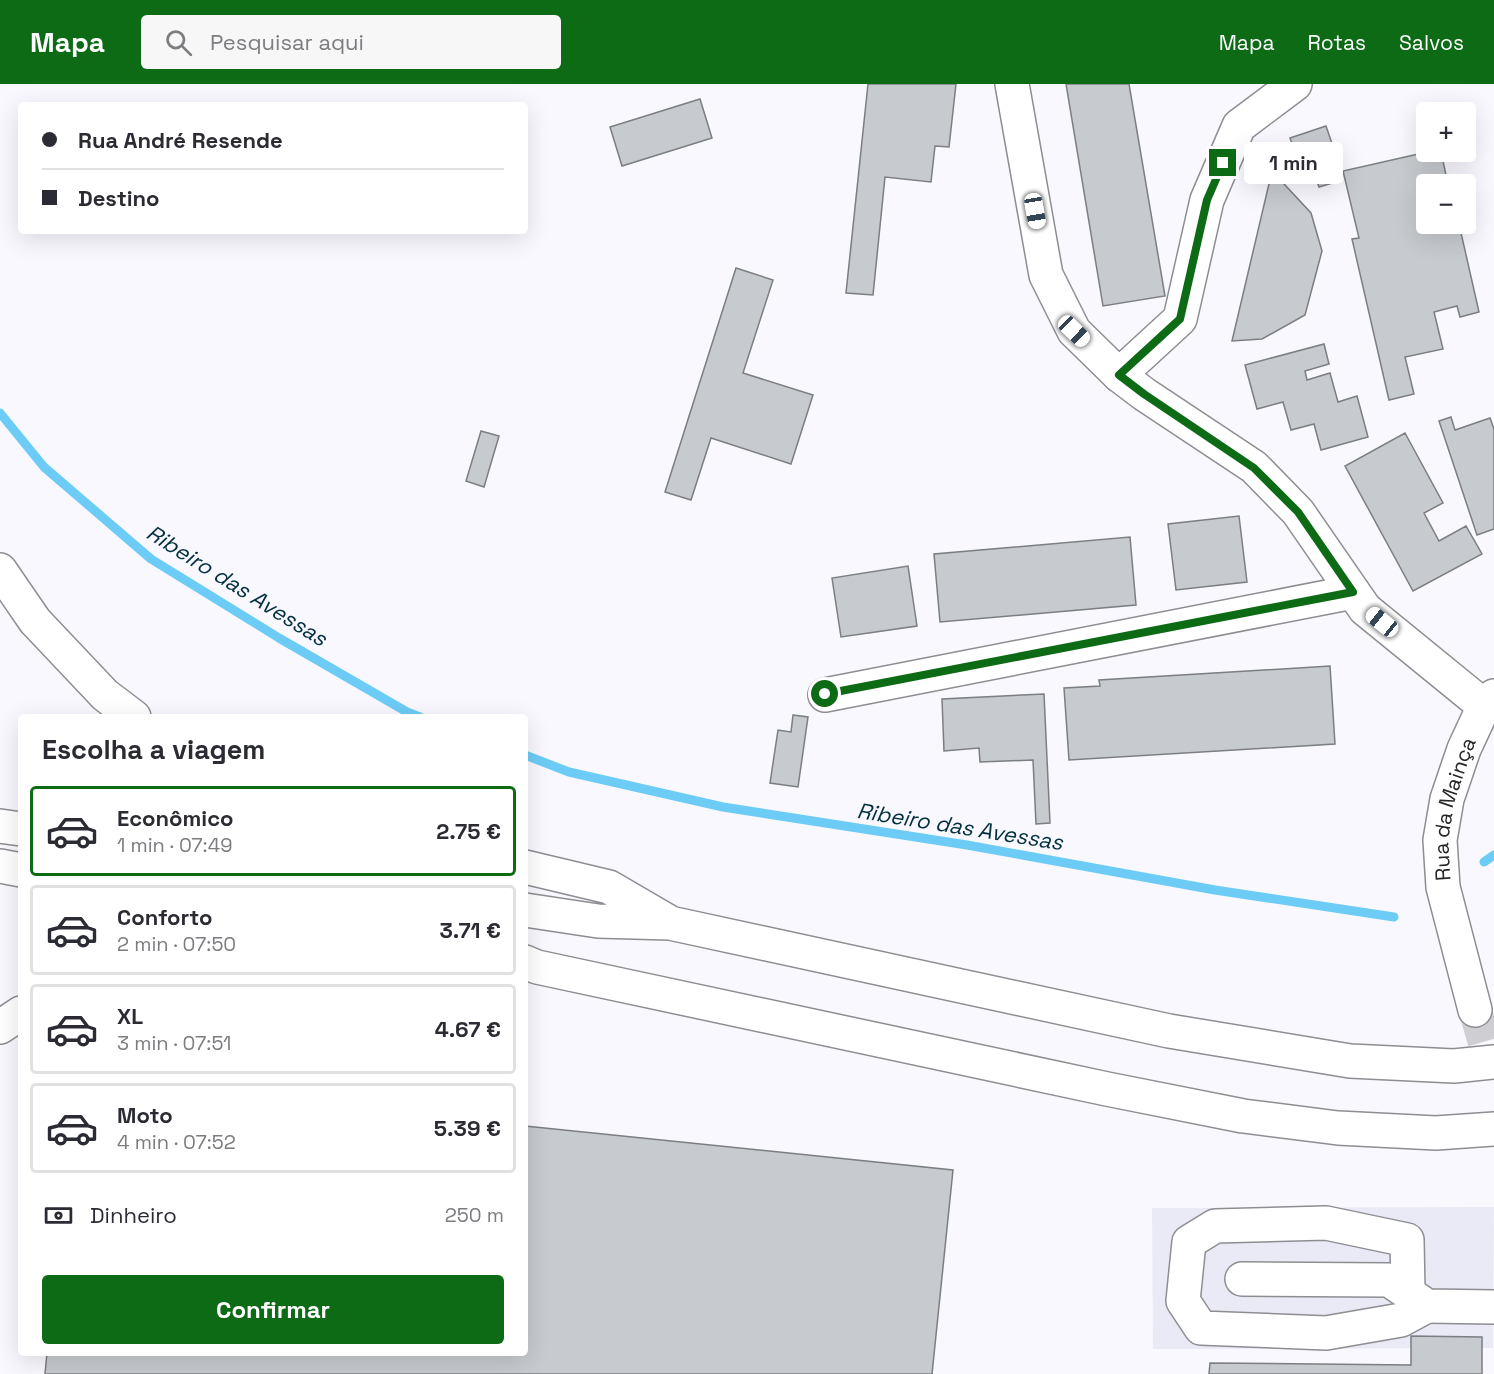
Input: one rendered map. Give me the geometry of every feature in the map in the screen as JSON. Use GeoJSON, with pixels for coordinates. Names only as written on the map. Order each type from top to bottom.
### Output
{"type":"FeatureCollection","features":[{"type":"Feature","properties":{"kind":"main road","name":"Rua da Mainça"},"geometry":{"type":"LineString","coordinates":[[1012,84],[1046,275],[1074,331],[1119,375],[1254,468],[1298,512],[1365,609],[1489,701],[1464,748],[1447,800],[1440,840],[1443,887],[1475,1010]]}},
{"type":"Feature","properties":{"kind":"main road"},"geometry":{"type":"LineString","coordinates":[[1119,375],[1180,319],[1207,200],[1239,126],[1295,84]]}},
{"type":"Feature","properties":{"kind":"main road"},"geometry":{"type":"LineString","coordinates":[[0,570],[35,621],[105,694],[130,714]]}},
{"type":"Feature","properties":{"kind":"main road"},"geometry":{"type":"LineString","coordinates":[[825,694],[1353,592]]}},
{"type":"Feature","properties":{"kind":"main road"},"geometry":{"type":"LineString","coordinates":[[0,826],[18,829]]}},
{"type":"Feature","properties":{"kind":"main road"},"geometry":{"type":"LineString","coordinates":[[0,866],[18,869]]}},
{"type":"Feature","properties":{"kind":"main road"},"geometry":{"type":"LineString","coordinates":[[528,868],[609,887],[670,923]]}},
{"type":"Feature","properties":{"kind":"main road"},"geometry":{"type":"LineString","coordinates":[[528,910],[598,921],[670,923],[1169,1031],[1350,1061],[1454,1066],[1494,1062]]}},
{"type":"Feature","properties":{"kind":"main road"},"geometry":{"type":"LineString","coordinates":[[529,965],[1243,1116],[1338,1128],[1436,1133],[1494,1129]]}},
{"type":"Feature","properties":{"kind":"main road"},"geometry":{"type":"LineString","coordinates":[[0,1027],[18,1015]]}},
{"type":"Feature","properties":{"kind":"main road"},"geometry":{"type":"LineString","coordinates":[[1326,1223],[1407,1240],[1418,1299],[1401,1320],[1326,1334],[1201,1328],[1184,1301],[1189,1242],[1215,1226],[1326,1223]]}},
{"type":"Feature","properties":{"kind":"main road"},"geometry":{"type":"LineString","coordinates":[[1242,1279],[1389,1280],[1418,1299],[1494,1306]]}},
{"type":"Feature","properties":{"kind":"shaded area"},"geometry":{"type":"Polygon","coordinates":[[[1494,1207],[1493,1348],[1153,1349],[1152,1208],[1494,1207]]]}},
{"type":"Feature","properties":{"kind":"building"},"geometry":{"type":"Polygon","coordinates":[[[868,84],[956,84],[949,147],[935,146],[931,182],[885,177],[873,295],[846,293],[868,84]]]}},
{"type":"Feature","properties":{"kind":"building"},"geometry":{"type":"Polygon","coordinates":[[[1066,84],[1129,84],[1165,296],[1103,306],[1066,84]]]}},
{"type":"Feature","properties":{"kind":"building"},"geometry":{"type":"Polygon","coordinates":[[[700,99],[712,138],[622,166],[610,127],[700,99]]]}},
{"type":"Feature","properties":{"kind":"building"},"geometry":{"type":"Polygon","coordinates":[[[1326,126],[1338,161],[1332,163],[1339,181],[1319,187],[1310,161],[1299,164],[1290,138],[1326,126]]]}},
{"type":"Feature","properties":{"kind":"building"},"geometry":{"type":"Polygon","coordinates":[[[1416,154],[1416,162],[1443,162],[1446,174],[1416,174],[1416,234],[1461,234],[1479,312],[1460,317],[1457,306],[1434,312],[1443,349],[1405,357],[1414,394],[1389,400],[1352,239],[1359,238],[1343,171],[1416,154]]]}},
{"type":"Feature","properties":{"kind":"building"},"geometry":{"type":"Polygon","coordinates":[[[1272,171],[1311,213],[1322,251],[1305,315],[1262,339],[1232,341],[1272,171]]]}},
{"type":"Feature","properties":{"kind":"building"},"geometry":{"type":"Polygon","coordinates":[[[736,268],[773,280],[743,373],[813,395],[791,464],[711,438],[691,500],[665,492],[736,268]]]}},
{"type":"Feature","properties":{"kind":"building"},"geometry":{"type":"Polygon","coordinates":[[[1324,344],[1329,364],[1305,371],[1307,380],[1330,373],[1338,402],[1357,396],[1368,437],[1321,450],[1314,424],[1291,430],[1283,402],[1257,409],[1245,365],[1324,344]]]}},
{"type":"Feature","properties":{"kind":"building"},"geometry":{"type":"Polygon","coordinates":[[[1451,417],[1455,430],[1490,418],[1494,429],[1494,529],[1477,535],[1439,421],[1451,417]]]}},
{"type":"Feature","properties":{"kind":"building"},"geometry":{"type":"Polygon","coordinates":[[[481,431],[499,436],[484,487],[466,481],[481,431]]]}},
{"type":"Feature","properties":{"kind":"building"},"geometry":{"type":"Polygon","coordinates":[[[1405,433],[1443,503],[1424,513],[1439,541],[1466,526],[1482,554],[1413,591],[1345,466],[1405,433]]]}},
{"type":"Feature","properties":{"kind":"building"},"geometry":{"type":"Polygon","coordinates":[[[1239,516],[1247,582],[1176,590],[1168,524],[1239,516]]]}},
{"type":"Feature","properties":{"kind":"building"},"geometry":{"type":"Polygon","coordinates":[[[1130,537],[1136,605],[940,622],[934,554],[1130,537]]]}},
{"type":"Feature","properties":{"kind":"building"},"geometry":{"type":"Polygon","coordinates":[[[908,566],[917,626],[841,637],[832,578],[908,566]]]}},
{"type":"Feature","properties":{"kind":"building"},"geometry":{"type":"Polygon","coordinates":[[[1330,666],[1335,744],[1069,760],[1064,688],[1100,686],[1099,680],[1330,666]]]}},
{"type":"Feature","properties":{"kind":"building"},"geometry":{"type":"Polygon","coordinates":[[[1044,694],[1050,823],[1036,824],[1033,760],[980,762],[979,748],[944,751],[942,699],[1044,694]]]}},
{"type":"Feature","properties":{"kind":"building"},"geometry":{"type":"Polygon","coordinates":[[[793,715],[808,717],[798,787],[770,783],[778,730],[791,732],[793,715]]]}},
{"type":"Feature","properties":{"kind":"building"},"geometry":{"type":"Polygon","coordinates":[[[528,1126],[953,1170],[932,1374],[45,1374],[47,1356],[528,1356],[528,1126]]]}},
{"type":"Feature","properties":{"kind":"building"},"geometry":{"type":"Polygon","coordinates":[[[1411,1336],[1482,1337],[1482,1374],[1209,1374],[1210,1363],[1411,1365],[1411,1336]]]}},
{"type":"Feature","properties":{"kind":"waterway","name":"Ribeiro das Avessas"},"geometry":{"type":"LineString","coordinates":[[0,413],[44,467],[151,559],[279,638],[412,714]]}},
{"type":"Feature","properties":{"kind":"waterway","name":"Ribeiro das Avessas"},"geometry":{"type":"LineString","coordinates":[[528,756],[569,772],[723,807],[967,845],[1215,890],[1394,917]]}},
{"type":"Feature","properties":{"kind":"waterway","name":"Ribeiro das Avessas"},"geometry":{"type":"LineString","coordinates":[[1484,862],[1494,855]]}},
{"type":"Feature","properties":{"kind":"tunnel"},"geometry":{"type":"LineString","coordinates":[[1475,1010],[1494,1075]]}},
{"type":"Feature","properties":{"kind":"route"},"geometry":{"type":"LineString","coordinates":[[825,694],[1353,592],[1298,512],[1254,468],[1119,375],[1180,319],[1207,200],[1223,163]]}}]}
